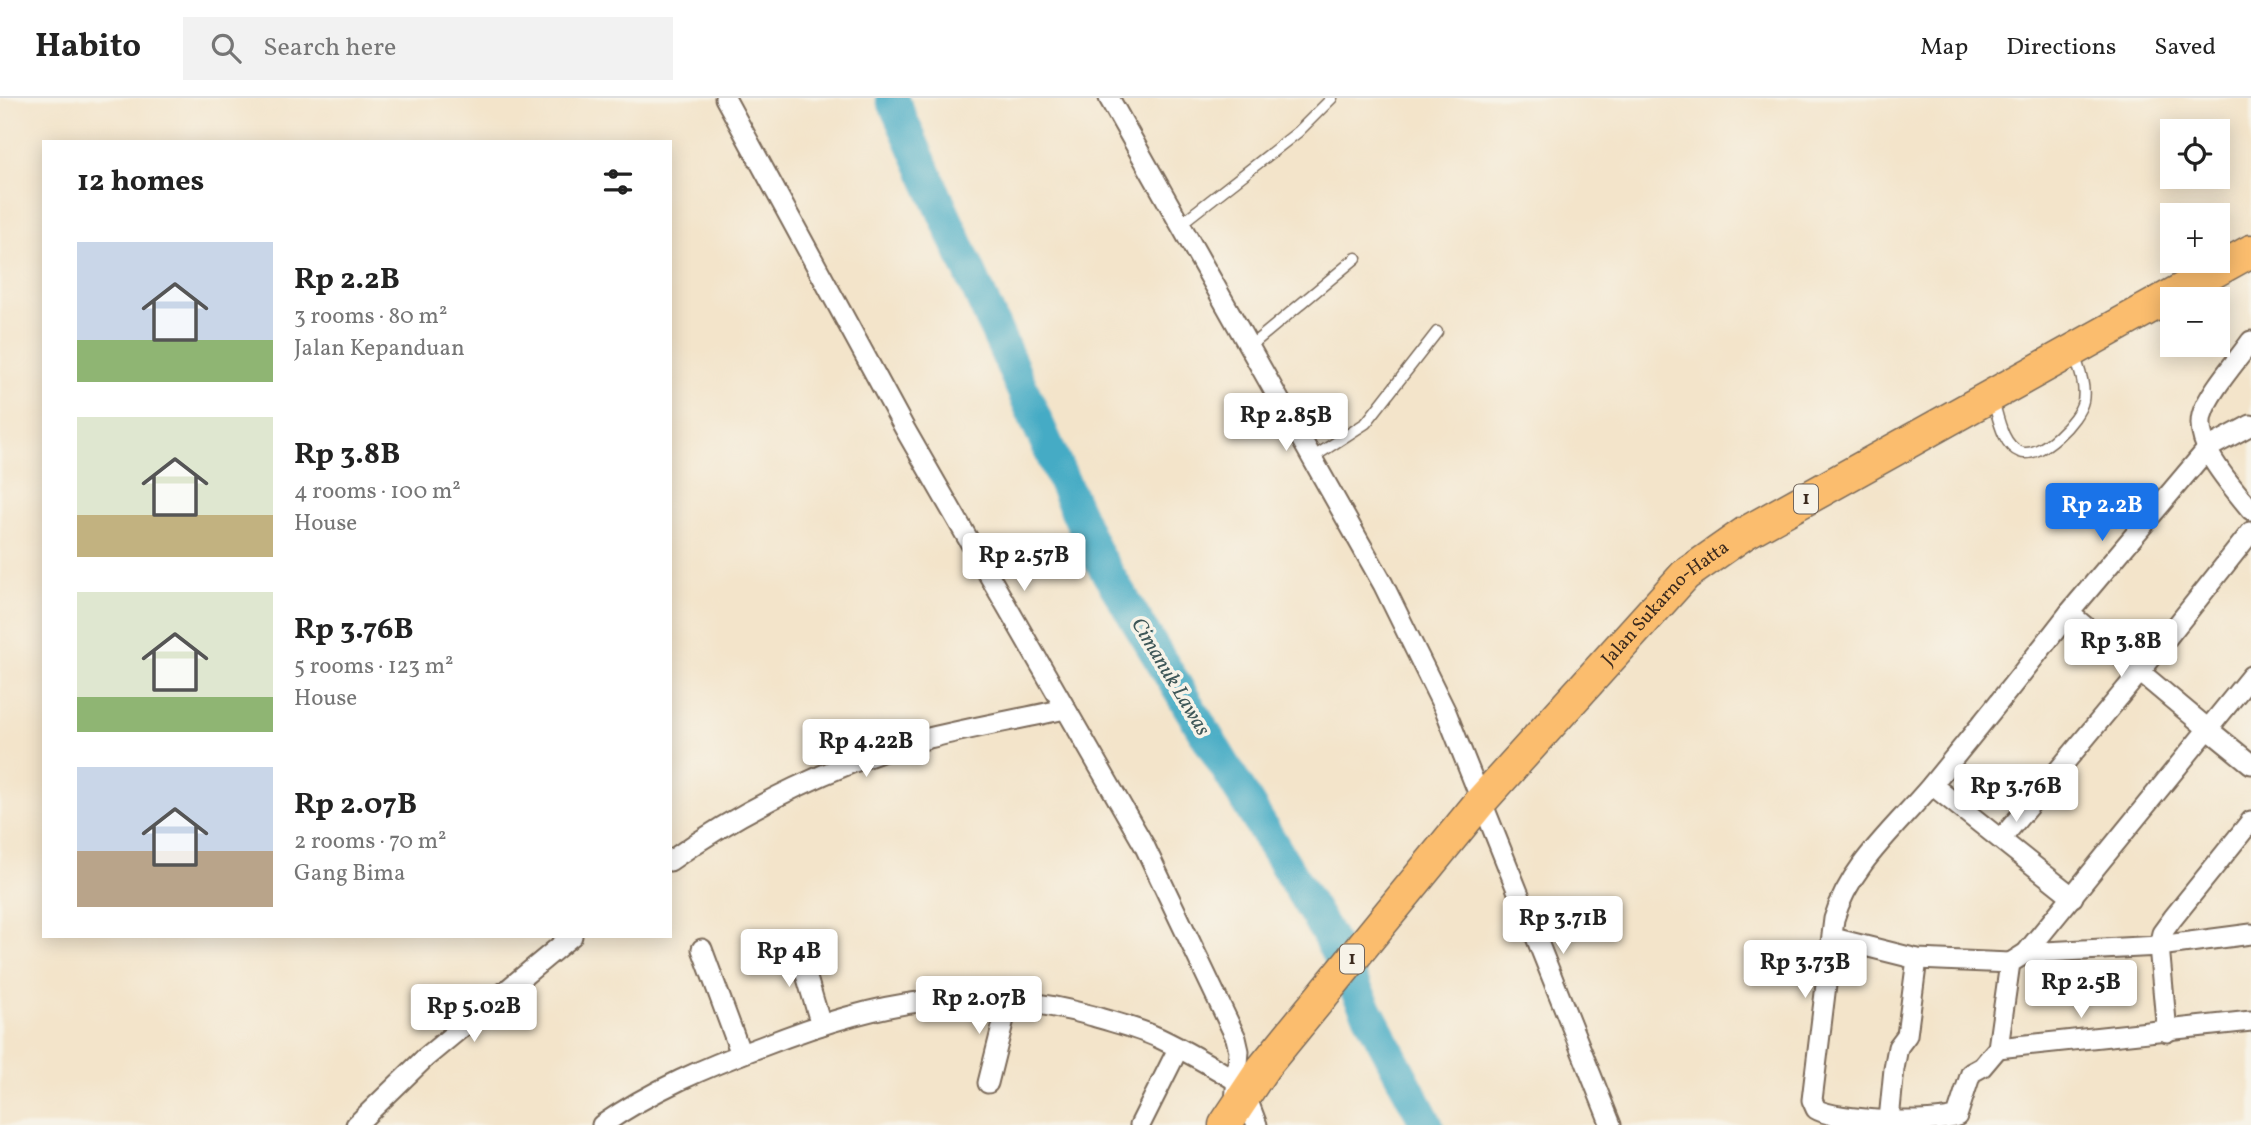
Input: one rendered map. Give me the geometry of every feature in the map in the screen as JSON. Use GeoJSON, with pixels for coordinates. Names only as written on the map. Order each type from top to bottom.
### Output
{"type":"FeatureCollection","features":[{"type":"Feature","properties":{"kind":"highway","name":"Jalan Sukarno-Hatta"},"geometry":{"type":"LineString","coordinates":[[1244,1100],[1441,849],[1685,575],[1745,533],[2251,251]]}},
{"type":"Feature","properties":{"kind":"street"},"geometry":{"type":"LineString","coordinates":[[725,98],[906,431],[1144,845],[1236,1038],[1240,1051],[1244,1100]]}},
{"type":"Feature","properties":{"kind":"street"},"geometry":{"type":"LineString","coordinates":[[1109,98],[1383,584],[1446,712],[1611,1125]]}},
{"type":"Feature","properties":{"kind":"street"},"geometry":{"type":"LineString","coordinates":[[2251,341],[2205,407],[2201,428],[2208,448],[2251,510]]}},
{"type":"Feature","properties":{"kind":"street"},"geometry":{"type":"LineString","coordinates":[[2251,425],[2208,448],[2069,612],[1932,785],[1855,873],[1839,901],[1812,1100],[1816,1109],[1822,1113],[1889,1120],[1942,1121],[1957,1116],[1971,1073],[1982,1066],[1998,1048],[2018,958],[2073,897],[2251,677]]}},
{"type":"Feature","properties":{"kind":"street"},"geometry":{"type":"LineString","coordinates":[[2002,838],[2140,672],[2251,532]]}},
{"type":"Feature","properties":{"kind":"street"},"geometry":{"type":"LineString","coordinates":[[2069,612],[2251,764]]}},
{"type":"Feature","properties":{"kind":"street"},"geometry":{"type":"LineString","coordinates":[[672,860],[737,820],[860,760],[928,738],[1065,709]]}},
{"type":"Feature","properties":{"kind":"street"},"geometry":{"type":"LineString","coordinates":[[1932,785],[2073,897]]}},
{"type":"Feature","properties":{"kind":"street"},"geometry":{"type":"LineString","coordinates":[[2167,1032],[2159,946],[2162,933],[2251,821]]}},
{"type":"Feature","properties":{"kind":"street"},"geometry":{"type":"LineString","coordinates":[[1833,939],[1917,959],[2018,958],[2159,946],[2251,934]]}},
{"type":"Feature","properties":{"kind":"street"},"geometry":{"type":"LineString","coordinates":[[356,1125],[425,1058],[570,938]]}},
{"type":"Feature","properties":{"kind":"street"},"geometry":{"type":"LineString","coordinates":[[796,941],[821,1025]]}},
{"type":"Feature","properties":{"kind":"street"},"geometry":{"type":"LineString","coordinates":[[702,949],[741,1054]]}},
{"type":"Feature","properties":{"kind":"street"},"geometry":{"type":"LineString","coordinates":[[1889,1120],[1898,1048],[1906,1035],[1917,959]]}},
{"type":"Feature","properties":{"kind":"street"},"geometry":{"type":"LineString","coordinates":[[602,1125],[692,1072],[821,1025],[865,1012],[946,998],[1009,999],[1114,1022],[1158,1037],[1178,1049],[1244,1100]]}},
{"type":"Feature","properties":{"kind":"street"},"geometry":{"type":"LineString","coordinates":[[988,1083],[1009,999]]}},
{"type":"Feature","properties":{"kind":"street"},"geometry":{"type":"LineString","coordinates":[[1998,1048],[2251,1021]]}},
{"type":"Feature","properties":{"kind":"street"},"geometry":{"type":"LineString","coordinates":[[1140,1125],[1178,1049]]}},
{"type":"Feature","properties":{"kind":"lane"},"geometry":{"type":"LineString","coordinates":[[1179,225],[1298,132],[1332,98]]}},
{"type":"Feature","properties":{"kind":"lane"},"geometry":{"type":"LineString","coordinates":[[1248,347],[1356,258]]}},
{"type":"Feature","properties":{"kind":"lane"},"geometry":{"type":"LineString","coordinates":[[1312,458],[1358,429],[1437,332]]}},
{"type":"Feature","properties":{"kind":"lane"},"geometry":{"type":"LineString","coordinates":[[1992,393],[2000,424],[2014,447],[2020,452],[2030,453],[2046,445],[2070,424],[2083,402],[2083,382],[2073,350]]}},
{"type":"Feature","properties":{"kind":"waterway","name":"Cimanuk Lawas"},"geometry":{"type":"LineString","coordinates":[[892,98],[1096,554],[1326,932],[1427,1125]]}}]}
